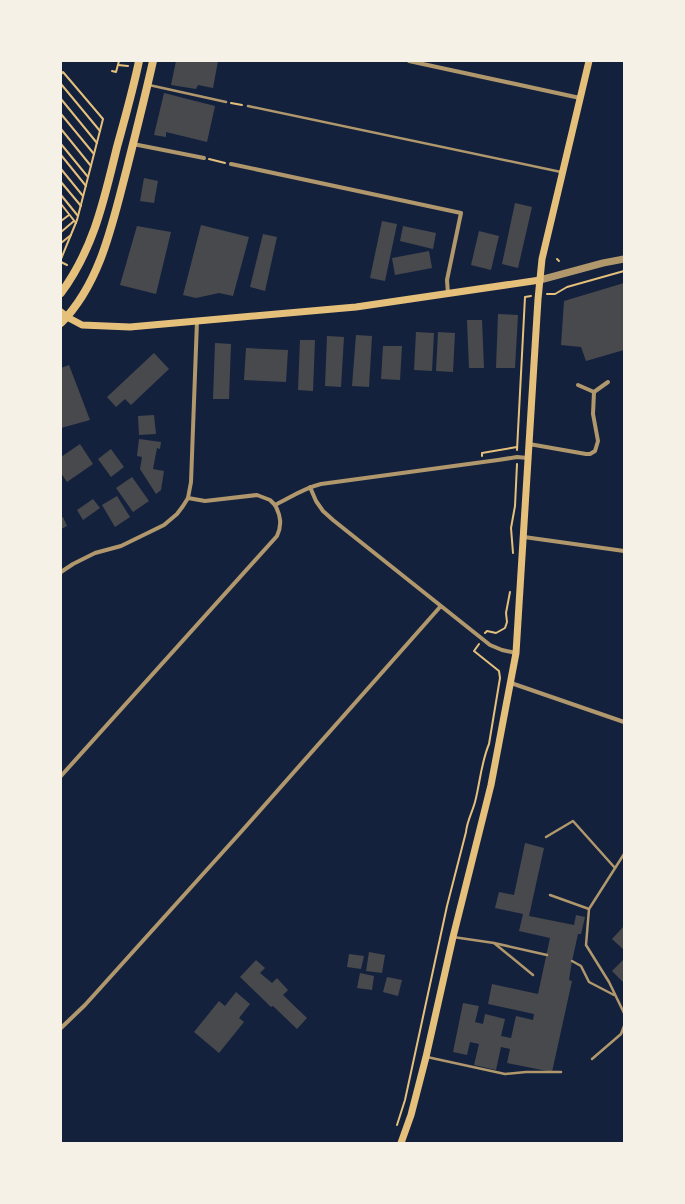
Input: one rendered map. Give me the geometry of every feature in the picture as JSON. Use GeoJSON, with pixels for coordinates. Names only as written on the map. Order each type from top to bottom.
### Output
{"type":"FeatureCollection","features":[{"type":"Feature","properties":{"kind":"main road"},"geometry":{"type":"LineString","coordinates":[[61,293],[83,258],[95,227],[106,190],[138,61]]}},
{"type":"Feature","properties":{"kind":"main road"},"geometry":{"type":"LineString","coordinates":[[61,324],[64,314],[79,301],[98,264],[110,229],[133,144],[153,61]]}},
{"type":"Feature","properties":{"kind":"main road"},"geometry":{"type":"LineString","coordinates":[[402,1143],[426,1057],[453,937],[491,786],[511,683],[516,653],[538,294],[542,259],[589,61]]}},
{"type":"Feature","properties":{"kind":"main road"},"geometry":{"type":"LineString","coordinates":[[64,314],[77,323],[92,326],[130,327],[356,307],[540,280]]}},
{"type":"Feature","properties":{"kind":"street"},"geometry":{"type":"LineString","coordinates":[[409,61],[581,98]]}},
{"type":"Feature","properties":{"kind":"street"},"geometry":{"type":"LineString","coordinates":[[133,144],[204,158]]}},
{"type":"Feature","properties":{"kind":"street"},"geometry":{"type":"LineString","coordinates":[[231,164],[461,213],[447,280],[448,294]]}},
{"type":"Feature","properties":{"kind":"street"},"geometry":{"type":"LineString","coordinates":[[540,280],[603,263],[624,259]]}},
{"type":"Feature","properties":{"kind":"street"},"geometry":{"type":"LineString","coordinates":[[61,572],[72,564],[95,553],[121,546],[164,526],[177,514],[188,498],[191,482],[198,320]]}},
{"type":"Feature","properties":{"kind":"street"},"geometry":{"type":"LineString","coordinates":[[594,392],[608,382]]}},
{"type":"Feature","properties":{"kind":"street"},"geometry":{"type":"LineString","coordinates":[[578,385],[594,392]]}},
{"type":"Feature","properties":{"kind":"street"},"geometry":{"type":"LineString","coordinates":[[529,444],[586,454],[595,452],[598,441],[593,414],[594,392]]}},
{"type":"Feature","properties":{"kind":"street"},"geometry":{"type":"LineString","coordinates":[[275,505],[310,487],[334,482],[517,457],[528,458]]}},
{"type":"Feature","properties":{"kind":"street"},"geometry":{"type":"LineString","coordinates":[[310,487],[316,501],[323,511],[440,607],[490,645],[502,650],[516,653]]}},
{"type":"Feature","properties":{"kind":"street"},"geometry":{"type":"LineString","coordinates":[[61,776],[277,536],[280,519],[275,505],[264,497],[257,495],[205,501],[188,498]]}},
{"type":"Feature","properties":{"kind":"street"},"geometry":{"type":"LineString","coordinates":[[524,537],[624,551]]}},
{"type":"Feature","properties":{"kind":"street"},"geometry":{"type":"LineString","coordinates":[[61,1028],[85,1004],[240,833],[440,607]]}},
{"type":"Feature","properties":{"kind":"street"},"geometry":{"type":"LineString","coordinates":[[511,683],[624,722]]}},
{"type":"Feature","properties":{"kind":"lane"},"geometry":{"type":"LineString","coordinates":[[147,85],[226,102]]}},
{"type":"Feature","properties":{"kind":"lane"},"geometry":{"type":"LineString","coordinates":[[248,106],[563,173]]}},
{"type":"Feature","properties":{"kind":"lane"},"geometry":{"type":"LineString","coordinates":[[546,837],[573,821],[615,868]]}},
{"type":"Feature","properties":{"kind":"lane"},"geometry":{"type":"LineString","coordinates":[[624,854],[589,909],[586,945],[609,982],[624,1013]]}},
{"type":"Feature","properties":{"kind":"lane"},"geometry":{"type":"LineString","coordinates":[[550,894],[589,909]]}},
{"type":"Feature","properties":{"kind":"lane"},"geometry":{"type":"LineString","coordinates":[[453,937],[494,943],[547,955]]}},
{"type":"Feature","properties":{"kind":"lane"},"geometry":{"type":"LineString","coordinates":[[494,943],[533,975]]}},
{"type":"Feature","properties":{"kind":"lane"},"geometry":{"type":"LineString","coordinates":[[572,961],[581,966],[589,982],[615,996]]}},
{"type":"Feature","properties":{"kind":"lane"},"geometry":{"type":"LineString","coordinates":[[592,1059],[621,1034],[624,1026]]}},
{"type":"Feature","properties":{"kind":"lane"},"geometry":{"type":"LineString","coordinates":[[426,1057],[505,1074],[526,1072],[561,1072]]}},
{"type":"Feature","properties":{"kind":"path"},"geometry":{"type":"LineString","coordinates":[[112,71],[116,72],[119,61]]}},
{"type":"Feature","properties":{"kind":"path"},"geometry":{"type":"LineString","coordinates":[[118,65],[128,66]]}},
{"type":"Feature","properties":{"kind":"path"},"geometry":{"type":"LineString","coordinates":[[62,73],[103,119],[81,206],[61,261],[67,265]]}},
{"type":"Feature","properties":{"kind":"path"},"geometry":{"type":"LineString","coordinates":[[61,84],[100,131]]}},
{"type":"Feature","properties":{"kind":"path"},"geometry":{"type":"LineString","coordinates":[[61,99],[97,143]]}},
{"type":"Feature","properties":{"kind":"path"},"geometry":{"type":"LineString","coordinates":[[226,102],[248,106]]}},
{"type":"Feature","properties":{"kind":"path"},"geometry":{"type":"LineString","coordinates":[[61,114],[94,154]]}},
{"type":"Feature","properties":{"kind":"path"},"geometry":{"type":"LineString","coordinates":[[61,129],[91,166]]}},
{"type":"Feature","properties":{"kind":"path"},"geometry":{"type":"LineString","coordinates":[[61,144],[88,177]]}},
{"type":"Feature","properties":{"kind":"path"},"geometry":{"type":"LineString","coordinates":[[61,155],[86,186]]}},
{"type":"Feature","properties":{"kind":"path"},"geometry":{"type":"LineString","coordinates":[[204,158],[231,164]]}},
{"type":"Feature","properties":{"kind":"path"},"geometry":{"type":"LineString","coordinates":[[61,169],[83,196]]}},
{"type":"Feature","properties":{"kind":"path"},"geometry":{"type":"LineString","coordinates":[[61,182],[81,206]]}},
{"type":"Feature","properties":{"kind":"path"},"geometry":{"type":"LineString","coordinates":[[61,195],[78,216]]}},
{"type":"Feature","properties":{"kind":"path"},"geometry":{"type":"LineString","coordinates":[[61,204],[62,208],[75,222]]}},
{"type":"Feature","properties":{"kind":"path"},"geometry":{"type":"LineString","coordinates":[[61,221],[69,214]]}},
{"type":"Feature","properties":{"kind":"path"},"geometry":{"type":"LineString","coordinates":[[61,232],[75,222]]}},
{"type":"Feature","properties":{"kind":"path"},"geometry":{"type":"LineString","coordinates":[[61,243],[71,235]]}},
{"type":"Feature","properties":{"kind":"path"},"geometry":{"type":"LineString","coordinates":[[513,559],[511,528],[515,506],[525,297],[538,294],[555,294],[567,287],[624,271]]}},
{"type":"Feature","properties":{"kind":"path"},"geometry":{"type":"LineString","coordinates":[[482,462],[482,453],[517,447]]}},
{"type":"Feature","properties":{"kind":"path"},"geometry":{"type":"LineString","coordinates":[[396,1128],[405,1100],[426,998],[466,832],[467,822],[474,802],[490,736],[500,678],[499,671],[474,651],[487,631],[496,633],[505,628],[510,592]]}},
{"type":"Feature","properties":{"kind":"building"},"geometry":{"type":"Polygon","coordinates":[[[176,61],[218,61],[213,88],[198,85],[196,89],[171,85],[176,61]]]}},
{"type":"Feature","properties":{"kind":"building"},"geometry":{"type":"Polygon","coordinates":[[[164,93],[215,106],[207,142],[166,132],[166,137],[154,135],[164,93]]]}},
{"type":"Feature","properties":{"kind":"building"},"geometry":{"type":"Polygon","coordinates":[[[144,178],[158,181],[154,203],[140,201],[144,178]]]}},
{"type":"Feature","properties":{"kind":"building"},"geometry":{"type":"Polygon","coordinates":[[[515,203],[532,207],[518,268],[502,264],[515,203]]]}},
{"type":"Feature","properties":{"kind":"building"},"geometry":{"type":"Polygon","coordinates":[[[382,221],[397,224],[385,281],[370,278],[382,221]]]}},
{"type":"Feature","properties":{"kind":"building"},"geometry":{"type":"Polygon","coordinates":[[[201,225],[249,237],[233,296],[219,293],[196,298],[183,295],[201,225]]]}},
{"type":"Feature","properties":{"kind":"building"},"geometry":{"type":"Polygon","coordinates":[[[137,226],[171,232],[156,294],[120,285],[137,226]]]}},
{"type":"Feature","properties":{"kind":"building"},"geometry":{"type":"Polygon","coordinates":[[[403,226],[436,233],[433,249],[400,241],[403,226]]]}},
{"type":"Feature","properties":{"kind":"building"},"geometry":{"type":"Polygon","coordinates":[[[479,231],[499,236],[491,270],[471,265],[479,231]]]}},
{"type":"Feature","properties":{"kind":"building"},"geometry":{"type":"Polygon","coordinates":[[[263,234],[277,237],[265,291],[250,287],[263,234]]]}},
{"type":"Feature","properties":{"kind":"building"},"geometry":{"type":"Polygon","coordinates":[[[429,251],[432,268],[395,275],[392,258],[429,251]]]}},
{"type":"Feature","properties":{"kind":"building"},"geometry":{"type":"Polygon","coordinates":[[[624,283],[624,350],[586,361],[581,347],[561,345],[564,301],[624,283]]]}},
{"type":"Feature","properties":{"kind":"building"},"geometry":{"type":"Polygon","coordinates":[[[498,314],[518,315],[515,368],[496,368],[498,314]]]}},
{"type":"Feature","properties":{"kind":"building"},"geometry":{"type":"Polygon","coordinates":[[[467,320],[482,320],[484,368],[469,368],[467,320]]]}},
{"type":"Feature","properties":{"kind":"building"},"geometry":{"type":"Polygon","coordinates":[[[416,332],[434,333],[432,371],[414,370],[416,332]]]}},
{"type":"Feature","properties":{"kind":"building"},"geometry":{"type":"Polygon","coordinates":[[[438,332],[455,333],[453,372],[436,371],[438,332]]]}},
{"type":"Feature","properties":{"kind":"building"},"geometry":{"type":"Polygon","coordinates":[[[356,335],[372,336],[369,387],[352,386],[356,335]]]}},
{"type":"Feature","properties":{"kind":"building"},"geometry":{"type":"Polygon","coordinates":[[[327,336],[344,337],[341,387],[325,386],[327,336]]]}},
{"type":"Feature","properties":{"kind":"building"},"geometry":{"type":"Polygon","coordinates":[[[300,340],[315,340],[313,391],[298,390],[300,340]]]}},
{"type":"Feature","properties":{"kind":"building"},"geometry":{"type":"Polygon","coordinates":[[[215,343],[231,344],[229,399],[213,399],[215,343]]]}},
{"type":"Feature","properties":{"kind":"building"},"geometry":{"type":"Polygon","coordinates":[[[383,346],[402,346],[400,380],[381,379],[383,346]]]}},
{"type":"Feature","properties":{"kind":"building"},"geometry":{"type":"Polygon","coordinates":[[[246,348],[288,350],[286,382],[244,380],[246,348]]]}},
{"type":"Feature","properties":{"kind":"building"},"geometry":{"type":"Polygon","coordinates":[[[154,353],[169,369],[131,405],[125,399],[116,407],[107,397],[154,353]]]}},
{"type":"Feature","properties":{"kind":"building"},"geometry":{"type":"Polygon","coordinates":[[[69,365],[90,420],[61,428],[61,368],[69,365]]]}},
{"type":"Feature","properties":{"kind":"building"},"geometry":{"type":"Polygon","coordinates":[[[154,415],[156,434],[139,435],[138,416],[154,415]]]}},
{"type":"Feature","properties":{"kind":"building"},"geometry":{"type":"Polygon","coordinates":[[[139,439],[161,442],[160,449],[157,448],[153,469],[164,471],[161,490],[156,494],[140,469],[142,457],[137,456],[139,439]]]}},
{"type":"Feature","properties":{"kind":"building"},"geometry":{"type":"Polygon","coordinates":[[[80,444],[93,464],[67,482],[61,473],[61,457],[80,444]]]}},
{"type":"Feature","properties":{"kind":"building"},"geometry":{"type":"Polygon","coordinates":[[[111,449],[124,467],[111,477],[98,459],[111,449]]]}},
{"type":"Feature","properties":{"kind":"building"},"geometry":{"type":"Polygon","coordinates":[[[132,477],[149,501],[133,512],[116,488],[132,477]]]}},
{"type":"Feature","properties":{"kind":"building"},"geometry":{"type":"Polygon","coordinates":[[[117,496],[130,517],[115,527],[102,505],[117,496]]]}},
{"type":"Feature","properties":{"kind":"building"},"geometry":{"type":"Polygon","coordinates":[[[93,499],[100,508],[83,520],[77,510],[93,499]]]}},
{"type":"Feature","properties":{"kind":"building"},"geometry":{"type":"Polygon","coordinates":[[[63,517],[67,526],[61,529],[61,518],[63,517]]]}},
{"type":"Feature","properties":{"kind":"building"},"geometry":{"type":"Polygon","coordinates":[[[525,843],[544,848],[529,916],[574,925],[576,915],[585,917],[581,934],[578,934],[572,961],[569,980],[572,981],[552,1072],[507,1063],[510,1049],[501,1047],[496,1070],[474,1065],[479,1044],[470,1042],[467,1055],[453,1052],[463,1003],[479,1006],[475,1022],[483,1024],[485,1014],[505,1019],[501,1036],[511,1038],[516,1016],[533,1020],[534,1014],[488,1004],[492,984],[538,994],[550,938],[519,931],[523,914],[495,908],[499,892],[514,895],[525,843]]]}},
{"type":"Feature","properties":{"kind":"building"},"geometry":{"type":"Polygon","coordinates":[[[624,926],[624,950],[612,939],[624,926]]]}},
{"type":"Feature","properties":{"kind":"building"},"geometry":{"type":"Polygon","coordinates":[[[369,952],[385,955],[382,973],[366,971],[369,952]]]}},
{"type":"Feature","properties":{"kind":"building"},"geometry":{"type":"Polygon","coordinates":[[[349,954],[364,956],[361,969],[347,967],[349,954]]]}},
{"type":"Feature","properties":{"kind":"building"},"geometry":{"type":"Polygon","coordinates":[[[624,959],[624,983],[612,971],[624,959]]]}},
{"type":"Feature","properties":{"kind":"building"},"geometry":{"type":"Polygon","coordinates":[[[256,960],[265,968],[260,973],[272,983],[277,978],[288,990],[283,995],[307,1018],[297,1029],[273,1006],[271,1007],[240,977],[256,960]]]}},
{"type":"Feature","properties":{"kind":"building"},"geometry":{"type":"Polygon","coordinates":[[[360,973],[374,976],[372,990],[357,988],[360,973]]]}},
{"type":"Feature","properties":{"kind":"building"},"geometry":{"type":"Polygon","coordinates":[[[387,977],[402,980],[398,996],[383,992],[387,977]]]}},
{"type":"Feature","properties":{"kind":"building"},"geometry":{"type":"Polygon","coordinates":[[[236,992],[250,1004],[239,1018],[244,1022],[219,1053],[194,1032],[219,1001],[225,1006],[236,992]]]}}]}
